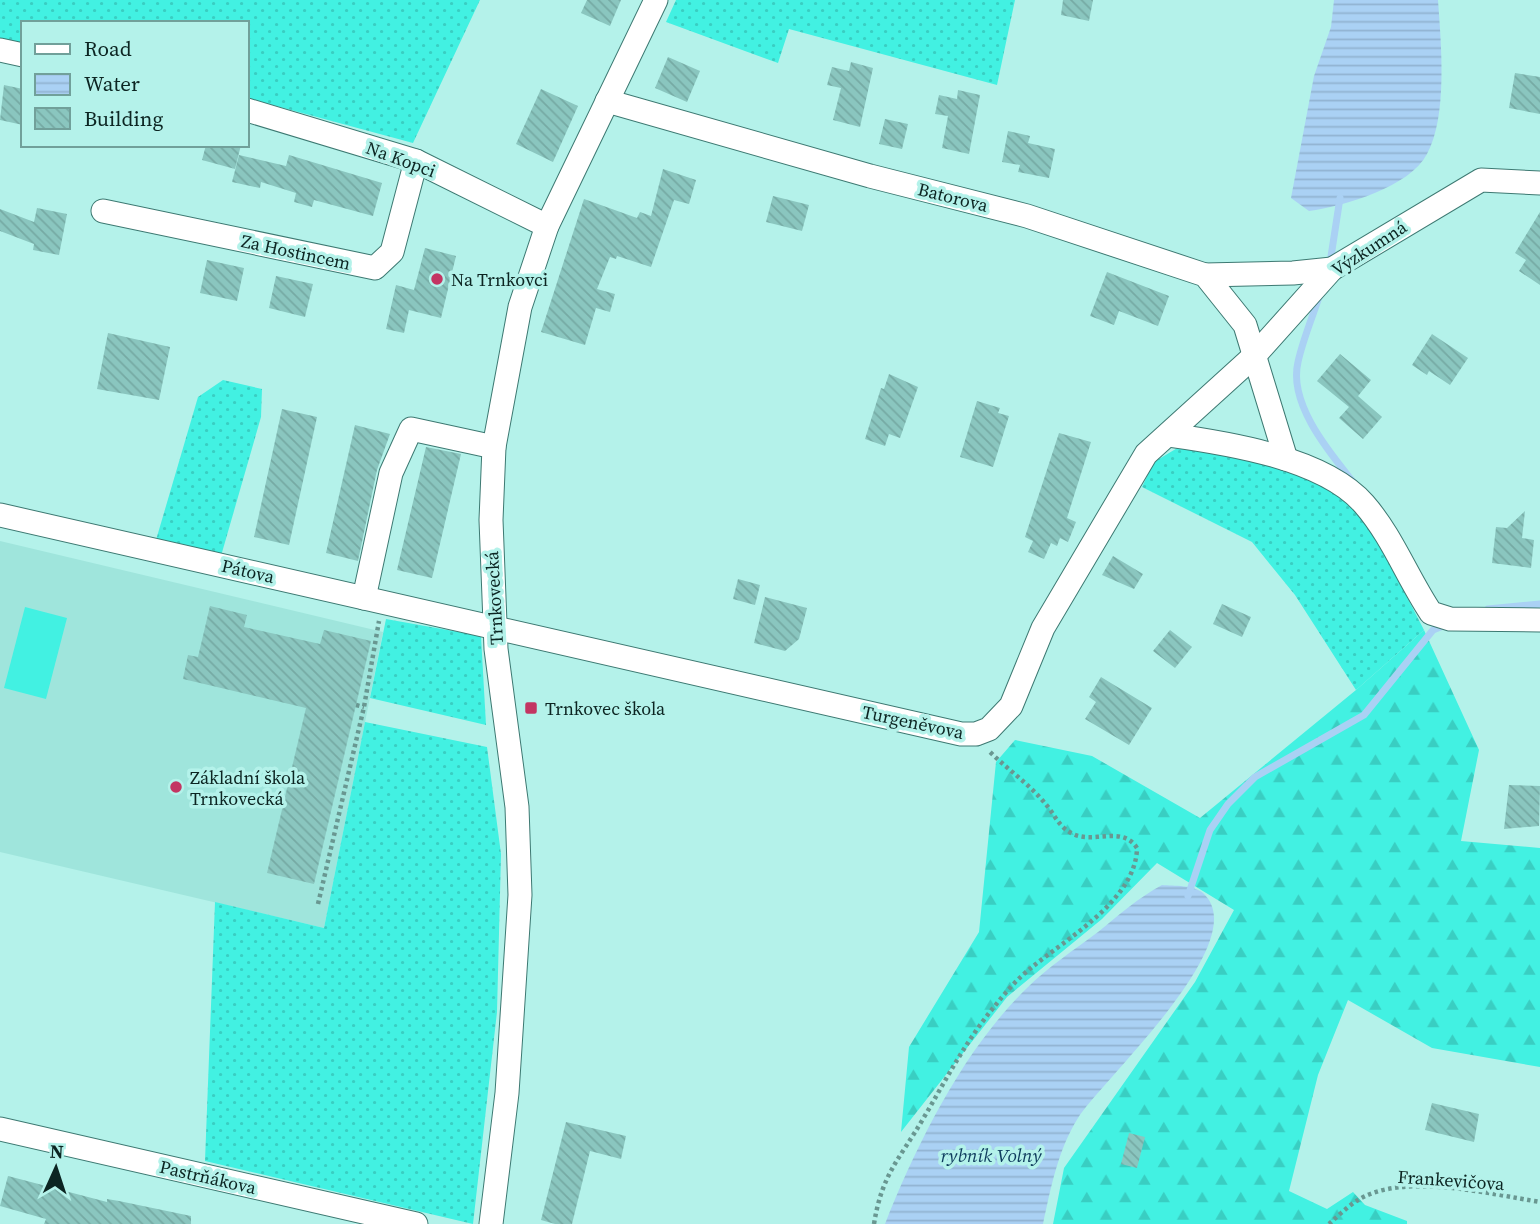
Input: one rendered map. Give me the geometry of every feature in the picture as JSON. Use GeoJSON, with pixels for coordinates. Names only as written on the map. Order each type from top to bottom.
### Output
{"type":"FeatureCollection","features":[{"type":"Feature","properties":{"kind":"street","name":"Trnkovecká"},"geometry":{"type":"LineString","coordinates":[[491,1224],[507,1093],[520,895],[517,807],[495,627],[491,520],[494,447],[520,307],[547,226],[656,0]]}},
{"type":"Feature","properties":{"kind":"street"},"geometry":{"type":"LineString","coordinates":[[0,50],[21,55]]}},
{"type":"Feature","properties":{"kind":"street","name":"Batorova"},"geometry":{"type":"LineString","coordinates":[[607,101],[870,176],[1027,216],[1205,275]]}},
{"type":"Feature","properties":{"kind":"street","name":"Na Kopci"},"geometry":{"type":"LineString","coordinates":[[248,110],[416,161],[547,226]]}},
{"type":"Feature","properties":{"kind":"street","name":"Za Hostincem"},"geometry":{"type":"LineString","coordinates":[[103,211],[375,268],[392,252],[416,161]]}},
{"type":"Feature","properties":{"kind":"street","name":"Výzkumná"},"geometry":{"type":"LineString","coordinates":[[1169,435],[1254,356],[1332,269],[1481,180],[1540,183]]}},
{"type":"Feature","properties":{"kind":"street"},"geometry":{"type":"LineString","coordinates":[[1205,275],[1293,274],[1332,269]]}},
{"type":"Feature","properties":{"kind":"street"},"geometry":{"type":"LineString","coordinates":[[1205,275],[1245,325],[1286,459]]}},
{"type":"Feature","properties":{"kind":"street"},"geometry":{"type":"LineString","coordinates":[[373,600],[391,473],[411,429],[494,447]]}},
{"type":"Feature","properties":{"kind":"street"},"geometry":{"type":"LineString","coordinates":[[1169,435],[1216,442],[1286,459],[1336,482],[1365,505],[1394,546],[1410,582],[1431,613],[1450,619],[1540,620]]}},
{"type":"Feature","properties":{"kind":"street","name":"Turgeněvova"},"geometry":{"type":"LineString","coordinates":[[495,627],[961,734],[976,734],[999,722],[1011,706],[1050,617],[1146,454],[1169,435]]}},
{"type":"Feature","properties":{"kind":"street","name":"Pátova"},"geometry":{"type":"LineString","coordinates":[[0,514],[495,627]]}},
{"type":"Feature","properties":{"kind":"street","name":"Pastrňákova"},"geometry":{"type":"LineString","coordinates":[[0,1129],[416,1224]]}},
{"type":"Feature","properties":{"kind":"path"},"geometry":{"type":"LineString","coordinates":[[318,904],[364,707],[373,600]]}},
{"type":"Feature","properties":{"kind":"path"},"geometry":{"type":"LineString","coordinates":[[356,705],[364,707]]}},
{"type":"Feature","properties":{"kind":"path"},"geometry":{"type":"LineString","coordinates":[[874,1224],[882,1187],[894,1161],[922,1122],[961,1050],[1028,970],[1093,920],[1127,885],[1137,862],[1137,848],[1126,838],[1116,835],[1090,838],[1074,835],[1062,827],[1035,790],[995,757],[976,734]]}},
{"type":"Feature","properties":{"kind":"path","name":"Frankevičova"},"geometry":{"type":"LineString","coordinates":[[1329,1224],[1359,1199],[1396,1187],[1463,1191],[1540,1202]]}},
{"type":"Feature","properties":{"kind":"shaded area","name":"Základní škola Trnkovecká"},"geometry":{"type":"Polygon","coordinates":[[[0,541],[383,632],[324,928],[0,852],[0,541]]]}},
{"type":"Feature","properties":{"kind":"green space"},"geometry":{"type":"Polygon","coordinates":[[[0,0],[480,0],[413,143],[248,98],[248,21],[21,21],[21,45],[0,40],[0,0]]]}},
{"type":"Feature","properties":{"kind":"green space"},"geometry":{"type":"Polygon","coordinates":[[[676,0],[1015,0],[997,85],[789,29],[778,63],[666,22],[676,0]]]}},
{"type":"Feature","properties":{"kind":"green space"},"geometry":{"type":"Polygon","coordinates":[[[223,380],[262,389],[261,417],[221,556],[156,540],[198,397],[223,380]]]}},
{"type":"Feature","properties":{"kind":"green space"},"geometry":{"type":"Polygon","coordinates":[[[1184,444],[1285,466],[1350,501],[1377,539],[1424,630],[1356,690],[1295,595],[1252,542],[1142,487],[1154,462],[1184,444]]]}},
{"type":"Feature","properties":{"kind":"green space"},"geometry":{"type":"Polygon","coordinates":[[[25,607],[67,618],[46,699],[4,688],[25,607]]]}},
{"type":"Feature","properties":{"kind":"green space"},"geometry":{"type":"Polygon","coordinates":[[[386,619],[481,636],[486,725],[370,698],[386,619]]]}},
{"type":"Feature","properties":{"kind":"green space"},"geometry":{"type":"Polygon","coordinates":[[[1424,630],[1479,750],[1461,841],[1540,848],[1540,1067],[1432,1048],[1348,1000],[1318,1075],[1289,1191],[1327,1209],[1353,1192],[1365,1205],[1407,1221],[1407,1224],[1053,1224],[1064,1168],[1195,982],[1234,910],[1157,863],[1102,919],[1007,997],[901,1132],[909,1047],[979,932],[996,762],[1015,740],[1092,756],[1200,818],[1356,690],[1424,630]]]}},
{"type":"Feature","properties":{"kind":"green space"},"geometry":{"type":"Polygon","coordinates":[[[365,722],[487,747],[501,854],[497,1012],[473,1224],[205,1161],[215,902],[324,928],[365,722]]]}},
{"type":"Feature","properties":{"kind":"water"},"geometry":{"type":"Polygon","coordinates":[[[1334,0],[1438,0],[1441,100],[1434,138],[1418,166],[1375,193],[1340,205],[1309,211],[1291,198],[1314,76],[1331,27],[1334,0]]]}},
{"type":"Feature","properties":{"kind":"water","name":"rybník Volný"},"geometry":{"type":"Polygon","coordinates":[[[1162,885],[1189,887],[1203,893],[1214,915],[1209,943],[1193,975],[1169,1009],[1078,1118],[1060,1156],[1043,1224],[885,1224],[944,1098],[1004,1012],[1052,966],[1162,885]]]}},
{"type":"Feature","properties":{"kind":"building"},"geometry":{"type":"Polygon","coordinates":[[[587,0],[621,0],[610,26],[581,13],[587,0]]]}},
{"type":"Feature","properties":{"kind":"building"},"geometry":{"type":"Polygon","coordinates":[[[1063,0],[1093,0],[1089,21],[1061,15],[1063,0]]]}},
{"type":"Feature","properties":{"kind":"building"},"geometry":{"type":"Polygon","coordinates":[[[668,57],[700,71],[687,102],[655,88],[668,57]]]}},
{"type":"Feature","properties":{"kind":"building"},"geometry":{"type":"Polygon","coordinates":[[[851,62],[873,68],[860,127],[833,120],[841,88],[827,85],[832,67],[849,71],[851,62]]]}},
{"type":"Feature","properties":{"kind":"building"},"geometry":{"type":"Polygon","coordinates":[[[1515,73],[1540,77],[1540,114],[1509,108],[1515,73]]]}},
{"type":"Feature","properties":{"kind":"building"},"geometry":{"type":"Polygon","coordinates":[[[4,85],[21,89],[21,125],[0,120],[4,85]]]}},
{"type":"Feature","properties":{"kind":"building"},"geometry":{"type":"Polygon","coordinates":[[[541,89],[578,106],[553,162],[516,144],[541,89]]]}},
{"type":"Feature","properties":{"kind":"building"},"geometry":{"type":"Polygon","coordinates":[[[958,90],[980,95],[969,154],[942,148],[948,116],[935,114],[939,95],[957,99],[958,90]]]}},
{"type":"Feature","properties":{"kind":"building"},"geometry":{"type":"Polygon","coordinates":[[[885,119],[908,124],[902,149],[879,144],[885,119]]]}},
{"type":"Feature","properties":{"kind":"building"},"geometry":{"type":"Polygon","coordinates":[[[1008,131],[1030,136],[1028,143],[1055,149],[1049,178],[1018,172],[1020,165],[1002,162],[1008,131]]]}},
{"type":"Feature","properties":{"kind":"building"},"geometry":{"type":"Polygon","coordinates":[[[205,147],[240,147],[235,169],[202,160],[205,147]]]}},
{"type":"Feature","properties":{"kind":"building"},"geometry":{"type":"Polygon","coordinates":[[[239,155],[286,166],[289,155],[382,183],[373,216],[314,200],[312,207],[294,202],[296,193],[261,182],[260,188],[232,182],[239,155]]]}},
{"type":"Feature","properties":{"kind":"building"},"geometry":{"type":"Polygon","coordinates":[[[663,169],[696,180],[689,204],[674,200],[651,267],[617,256],[616,259],[610,257],[597,289],[615,294],[610,312],[596,308],[585,345],[541,332],[584,199],[637,218],[640,212],[651,216],[663,169]]]}},
{"type":"Feature","properties":{"kind":"building"},"geometry":{"type":"Polygon","coordinates":[[[773,196],[809,205],[802,231],[766,222],[773,196]]]}},
{"type":"Feature","properties":{"kind":"building"},"geometry":{"type":"Polygon","coordinates":[[[37,208],[67,214],[59,255],[33,250],[34,244],[0,231],[0,209],[34,222],[37,208]]]}},
{"type":"Feature","properties":{"kind":"building"},"geometry":{"type":"Polygon","coordinates":[[[1540,212],[1540,285],[1519,271],[1526,260],[1515,253],[1540,212]]]}},
{"type":"Feature","properties":{"kind":"building"},"geometry":{"type":"Polygon","coordinates":[[[425,248],[456,256],[441,318],[409,310],[404,333],[386,329],[396,285],[414,290],[425,248]]]}},
{"type":"Feature","properties":{"kind":"building"},"geometry":{"type":"Polygon","coordinates":[[[207,260],[244,268],[237,301],[200,293],[207,260]]]}},
{"type":"Feature","properties":{"kind":"building"},"geometry":{"type":"Polygon","coordinates":[[[1107,272],[1169,296],[1158,326],[1119,311],[1114,325],[1090,316],[1107,272]]]}},
{"type":"Feature","properties":{"kind":"building"},"geometry":{"type":"Polygon","coordinates":[[[276,276],[313,284],[305,317],[269,308],[276,276]]]}},
{"type":"Feature","properties":{"kind":"building"},"geometry":{"type":"Polygon","coordinates":[[[108,333],[170,347],[159,400],[97,389],[108,333]]]}},
{"type":"Feature","properties":{"kind":"building"},"geometry":{"type":"Polygon","coordinates":[[[1432,334],[1468,358],[1450,385],[1429,371],[1427,375],[1412,365],[1432,334]]]}},
{"type":"Feature","properties":{"kind":"building"},"geometry":{"type":"Polygon","coordinates":[[[1340,354],[1371,380],[1358,396],[1382,417],[1363,439],[1339,418],[1349,407],[1317,381],[1340,354]]]}},
{"type":"Feature","properties":{"kind":"building"},"geometry":{"type":"Polygon","coordinates":[[[889,374],[918,387],[900,438],[889,434],[885,446],[865,439],[881,388],[884,389],[889,374]]]}},
{"type":"Feature","properties":{"kind":"building"},"geometry":{"type":"Polygon","coordinates":[[[977,401],[1000,408],[998,413],[1009,416],[993,467],[960,457],[977,401]]]}},
{"type":"Feature","properties":{"kind":"building"},"geometry":{"type":"Polygon","coordinates":[[[282,409],[317,417],[289,545],[254,537],[282,409]]]}},
{"type":"Feature","properties":{"kind":"building"},"geometry":{"type":"Polygon","coordinates":[[[355,425],[390,434],[377,470],[358,561],[326,553],[355,425]]]}},
{"type":"Feature","properties":{"kind":"building"},"geometry":{"type":"Polygon","coordinates":[[[1059,433],[1091,442],[1067,518],[1076,522],[1068,542],[1060,538],[1057,546],[1051,543],[1044,559],[1028,552],[1033,541],[1025,537],[1059,433]]]}},
{"type":"Feature","properties":{"kind":"building"},"geometry":{"type":"Polygon","coordinates":[[[426,447],[461,454],[432,578],[397,570],[426,447]]]}},
{"type":"Feature","properties":{"kind":"building"},"geometry":{"type":"Polygon","coordinates":[[[1525,511],[1522,538],[1534,540],[1531,568],[1492,563],[1496,527],[1507,528],[1525,511]]]}},
{"type":"Feature","properties":{"kind":"building"},"geometry":{"type":"Polygon","coordinates":[[[1113,556],[1143,574],[1134,589],[1102,575],[1113,556]]]}},
{"type":"Feature","properties":{"kind":"building"},"geometry":{"type":"Polygon","coordinates":[[[738,579],[760,585],[755,605],[733,599],[738,579]]]}},
{"type":"Feature","properties":{"kind":"building"},"geometry":{"type":"Polygon","coordinates":[[[765,597],[807,608],[799,639],[785,651],[754,643],[765,597]]]}},
{"type":"Feature","properties":{"kind":"building"},"geometry":{"type":"Polygon","coordinates":[[[1222,604],[1251,617],[1242,637],[1213,624],[1222,604]]]}},
{"type":"Feature","properties":{"kind":"building"},"geometry":{"type":"Polygon","coordinates":[[[210,606],[247,615],[244,627],[320,644],[324,630],[371,641],[314,884],[267,873],[306,708],[183,679],[188,655],[198,657],[210,606]]]}},
{"type":"Feature","properties":{"kind":"building"},"geometry":{"type":"Polygon","coordinates":[[[1170,630],[1192,647],[1175,668],[1153,651],[1170,630]]]}},
{"type":"Feature","properties":{"kind":"building"},"geometry":{"type":"Polygon","coordinates":[[[1101,677],[1152,708],[1129,745],[1085,719],[1096,702],[1089,697],[1101,677]]]}},
{"type":"Feature","properties":{"kind":"building"},"geometry":{"type":"Polygon","coordinates":[[[1509,785],[1540,786],[1539,826],[1504,829],[1509,785]]]}},
{"type":"Feature","properties":{"kind":"building"},"geometry":{"type":"Polygon","coordinates":[[[1432,1103],[1479,1114],[1474,1142],[1425,1130],[1432,1103]]]}},
{"type":"Feature","properties":{"kind":"building"},"geometry":{"type":"Polygon","coordinates":[[[566,1122],[626,1136],[621,1159],[590,1151],[572,1224],[555,1224],[541,1220],[566,1122]]]}},
{"type":"Feature","properties":{"kind":"building"},"geometry":{"type":"Polygon","coordinates":[[[1129,1133],[1145,1137],[1137,1168],[1121,1164],[1129,1133]]]}},
{"type":"Feature","properties":{"kind":"building"},"geometry":{"type":"Polygon","coordinates":[[[8,1176],[107,1202],[107,1199],[191,1216],[191,1224],[44,1224],[46,1219],[0,1206],[8,1176]]]}},
{"type":"Feature","properties":{"kind":"waterway"},"geometry":{"type":"LineString","coordinates":[[1330,263],[1340,198]]}},
{"type":"Feature","properties":{"kind":"waterway"},"geometry":{"type":"LineString","coordinates":[[1320,294],[1298,362],[1299,394],[1313,427],[1354,483]]}},
{"type":"Feature","properties":{"kind":"waterway"},"geometry":{"type":"LineString","coordinates":[[1488,609],[1540,604]]}},
{"type":"Feature","properties":{"kind":"waterway"},"geometry":{"type":"LineString","coordinates":[[1188,896],[1210,830],[1228,804],[1255,777],[1364,715],[1433,630],[1448,624]]}},
{"type":"Feature","properties":{"kind":"place","name":"Na Trnkovci"},"geometry":{"type":"Point","coordinates":[437,279]}},
{"type":"Feature","properties":{"kind":"place","name":"Trnkovec škola"},"geometry":{"type":"Point","coordinates":[531,708]}},
{"type":"Feature","properties":{"kind":"place","name":"Základní škola Trnkovecká"},"geometry":{"type":"Point","coordinates":[176,787]}}]}
